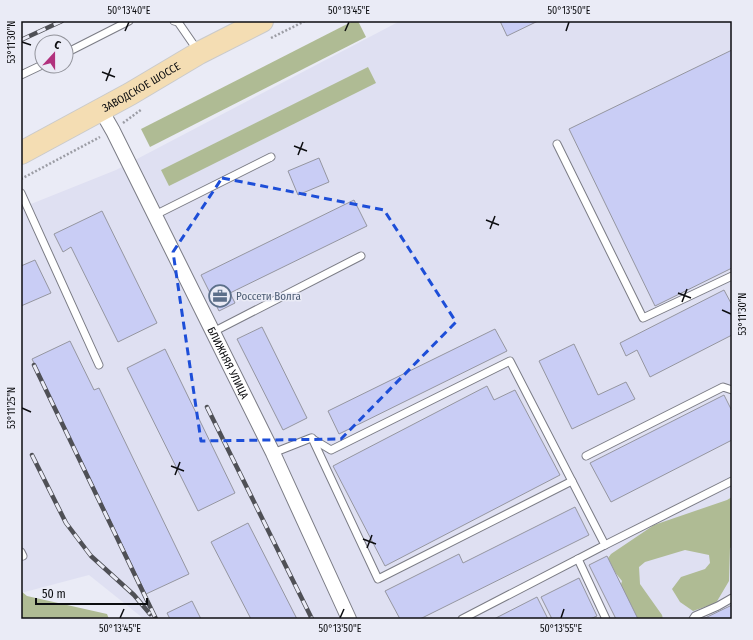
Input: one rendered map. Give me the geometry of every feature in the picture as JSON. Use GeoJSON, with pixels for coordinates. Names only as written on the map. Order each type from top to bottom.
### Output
{"type":"FeatureCollection","features":[{"type":"Feature","properties":{"kind":"main road","name":"ЗАВОДСКОЕ ШОССЕ"},"geometry":{"type":"LineString","coordinates":[[21,153],[101,110],[199,53],[266,30]]}},
{"type":"Feature","properties":{"kind":"street","name":"БЛИЖНЯЯ УЛИЦА"},"geometry":{"type":"LineString","coordinates":[[101,110],[113,131],[273,453],[349,619]]}},
{"type":"Feature","properties":{"kind":"lane"},"geometry":{"type":"LineString","coordinates":[[74,48],[129,21]]}},
{"type":"Feature","properties":{"kind":"lane"},"geometry":{"type":"LineString","coordinates":[[174,21],[178,22],[199,53]]}},
{"type":"Feature","properties":{"kind":"lane"},"geometry":{"type":"LineString","coordinates":[[21,75],[34,69]]}},
{"type":"Feature","properties":{"kind":"lane"},"geometry":{"type":"LineString","coordinates":[[557,144],[643,318],[732,276]]}},
{"type":"Feature","properties":{"kind":"lane"},"geometry":{"type":"LineString","coordinates":[[155,215],[271,157]]}},
{"type":"Feature","properties":{"kind":"lane"},"geometry":{"type":"LineString","coordinates":[[21,193],[99,365]]}},
{"type":"Feature","properties":{"kind":"lane"},"geometry":{"type":"LineString","coordinates":[[213,332],[361,256]]}},
{"type":"Feature","properties":{"kind":"lane"},"geometry":{"type":"LineString","coordinates":[[311,438],[331,450],[510,361],[605,545]]}},
{"type":"Feature","properties":{"kind":"lane"},"geometry":{"type":"LineString","coordinates":[[586,456],[724,387],[732,390]]}},
{"type":"Feature","properties":{"kind":"lane"},"geometry":{"type":"LineString","coordinates":[[273,453],[311,438]]}},
{"type":"Feature","properties":{"kind":"lane"},"geometry":{"type":"LineString","coordinates":[[311,438],[378,579],[572,481]]}},
{"type":"Feature","properties":{"kind":"lane"},"geometry":{"type":"LineString","coordinates":[[462,619],[732,481]]}},
{"type":"Feature","properties":{"kind":"lane"},"geometry":{"type":"LineString","coordinates":[[578,559],[606,619]]}},
{"type":"Feature","properties":{"kind":"lane"},"geometry":{"type":"LineString","coordinates":[[693,619],[695,616],[732,598]]}},
{"type":"Feature","properties":{"kind":"path"},"geometry":{"type":"LineString","coordinates":[[266,30],[305,21]]}},
{"type":"Feature","properties":{"kind":"path"},"geometry":{"type":"LineString","coordinates":[[21,179],[113,131],[144,107]]}},
{"type":"Feature","properties":{"kind":"highlighted area"},"geometry":{"type":"Polygon","coordinates":[[[222,178],[384,210],[456,322],[341,439],[201,441],[173,252],[222,178]]]}},
{"type":"Feature","properties":{"kind":"shaded area"},"geometry":{"type":"Polygon","coordinates":[[[400,21],[732,21],[732,619],[144,619],[89,575],[21,593],[21,208],[116,170],[400,21]]]}},
{"type":"Feature","properties":{"kind":"green space"},"geometry":{"type":"Polygon","coordinates":[[[353,21],[358,21],[366,37],[150,147],[141,129],[353,21]]]}},
{"type":"Feature","properties":{"kind":"green space"},"geometry":{"type":"Polygon","coordinates":[[[368,67],[376,83],[169,186],[161,170],[368,67]]]}},
{"type":"Feature","properties":{"kind":"green space"},"geometry":{"type":"Polygon","coordinates":[[[732,497],[732,547],[730,548],[729,581],[716,603],[693,611],[680,602],[672,589],[681,577],[705,569],[710,563],[709,555],[685,550],[645,562],[639,567],[640,584],[662,615],[663,619],[620,619],[614,609],[622,581],[606,561],[611,554],[654,525],[732,497]]]}},
{"type":"Feature","properties":{"kind":"green space"},"geometry":{"type":"Polygon","coordinates":[[[21,591],[27,596],[107,614],[109,619],[21,619],[21,591]]]}},
{"type":"Feature","properties":{"kind":"building"},"geometry":{"type":"Polygon","coordinates":[[[500,21],[538,21],[507,36],[500,21]]]}},
{"type":"Feature","properties":{"kind":"building"},"geometry":{"type":"Polygon","coordinates":[[[732,50],[732,268],[655,306],[569,129],[732,50]]]}},
{"type":"Feature","properties":{"kind":"building"},"geometry":{"type":"Polygon","coordinates":[[[319,158],[329,182],[298,195],[288,171],[319,158]]]}},
{"type":"Feature","properties":{"kind":"building"},"geometry":{"type":"Polygon","coordinates":[[[354,200],[367,226],[230,293],[235,303],[219,311],[201,275],[354,200]]]}},
{"type":"Feature","properties":{"kind":"building"},"geometry":{"type":"Polygon","coordinates":[[[102,211],[157,323],[118,342],[71,247],[63,252],[54,234],[102,211]]]}},
{"type":"Feature","properties":{"kind":"building"},"geometry":{"type":"Polygon","coordinates":[[[35,260],[51,293],[21,306],[21,266],[35,260]]]}},
{"type":"Feature","properties":{"kind":"building"},"geometry":{"type":"Polygon","coordinates":[[[724,290],[732,305],[732,335],[650,377],[637,350],[626,356],[620,343],[724,290]]]}},
{"type":"Feature","properties":{"kind":"building"},"geometry":{"type":"Polygon","coordinates":[[[262,327],[307,418],[283,430],[237,339],[262,327]]]}},
{"type":"Feature","properties":{"kind":"building"},"geometry":{"type":"Polygon","coordinates":[[[495,329],[507,351],[339,434],[328,411],[495,329]]]}},
{"type":"Feature","properties":{"kind":"building"},"geometry":{"type":"Polygon","coordinates":[[[70,341],[94,390],[99,388],[189,574],[146,594],[32,359],[70,341]]]}},
{"type":"Feature","properties":{"kind":"building"},"geometry":{"type":"Polygon","coordinates":[[[574,344],[598,395],[626,382],[635,399],[572,429],[539,361],[574,344]]]}},
{"type":"Feature","properties":{"kind":"building"},"geometry":{"type":"Polygon","coordinates":[[[165,349],[235,493],[198,511],[127,368],[165,349]]]}},
{"type":"Feature","properties":{"kind":"building"},"geometry":{"type":"Polygon","coordinates":[[[487,386],[494,400],[515,390],[560,475],[385,566],[333,466],[487,386]]]}},
{"type":"Feature","properties":{"kind":"building"},"geometry":{"type":"Polygon","coordinates":[[[724,395],[732,411],[732,440],[611,502],[590,463],[724,395]]]}},
{"type":"Feature","properties":{"kind":"building"},"geometry":{"type":"Polygon","coordinates":[[[575,507],[589,535],[420,619],[400,619],[385,591],[459,554],[463,563],[575,507]]]}},
{"type":"Feature","properties":{"kind":"building"},"geometry":{"type":"Polygon","coordinates":[[[248,523],[297,619],[251,619],[211,542],[248,523]]]}},
{"type":"Feature","properties":{"kind":"building"},"geometry":{"type":"Polygon","coordinates":[[[607,556],[638,619],[616,619],[589,565],[607,556]]]}},
{"type":"Feature","properties":{"kind":"building"},"geometry":{"type":"Polygon","coordinates":[[[579,578],[597,616],[590,619],[552,619],[541,597],[579,578]]]}},
{"type":"Feature","properties":{"kind":"building"},"geometry":{"type":"Polygon","coordinates":[[[537,597],[548,619],[494,619],[537,597]]]}},
{"type":"Feature","properties":{"kind":"building"},"geometry":{"type":"Polygon","coordinates":[[[192,601],[201,619],[170,619],[167,613],[192,601]]]}},
{"type":"Feature","properties":{"kind":"building"},"geometry":{"type":"Polygon","coordinates":[[[732,605],[732,619],[703,619],[732,605]]]}},
{"type":"Feature","properties":{"kind":"railway"},"geometry":{"type":"LineString","coordinates":[[21,40],[62,21]]}},
{"type":"Feature","properties":{"kind":"railway"},"geometry":{"type":"LineString","coordinates":[[34,365],[156,619]]}},
{"type":"Feature","properties":{"kind":"railway"},"geometry":{"type":"LineString","coordinates":[[207,407],[312,619]]}},
{"type":"Feature","properties":{"kind":"railway"},"geometry":{"type":"LineString","coordinates":[[32,455],[66,523],[91,556],[134,595],[150,614]]}},
{"type":"Feature","properties":{"kind":"place","name":"Россети Волга"},"geometry":{"type":"Point","coordinates":[220,296]}}]}
